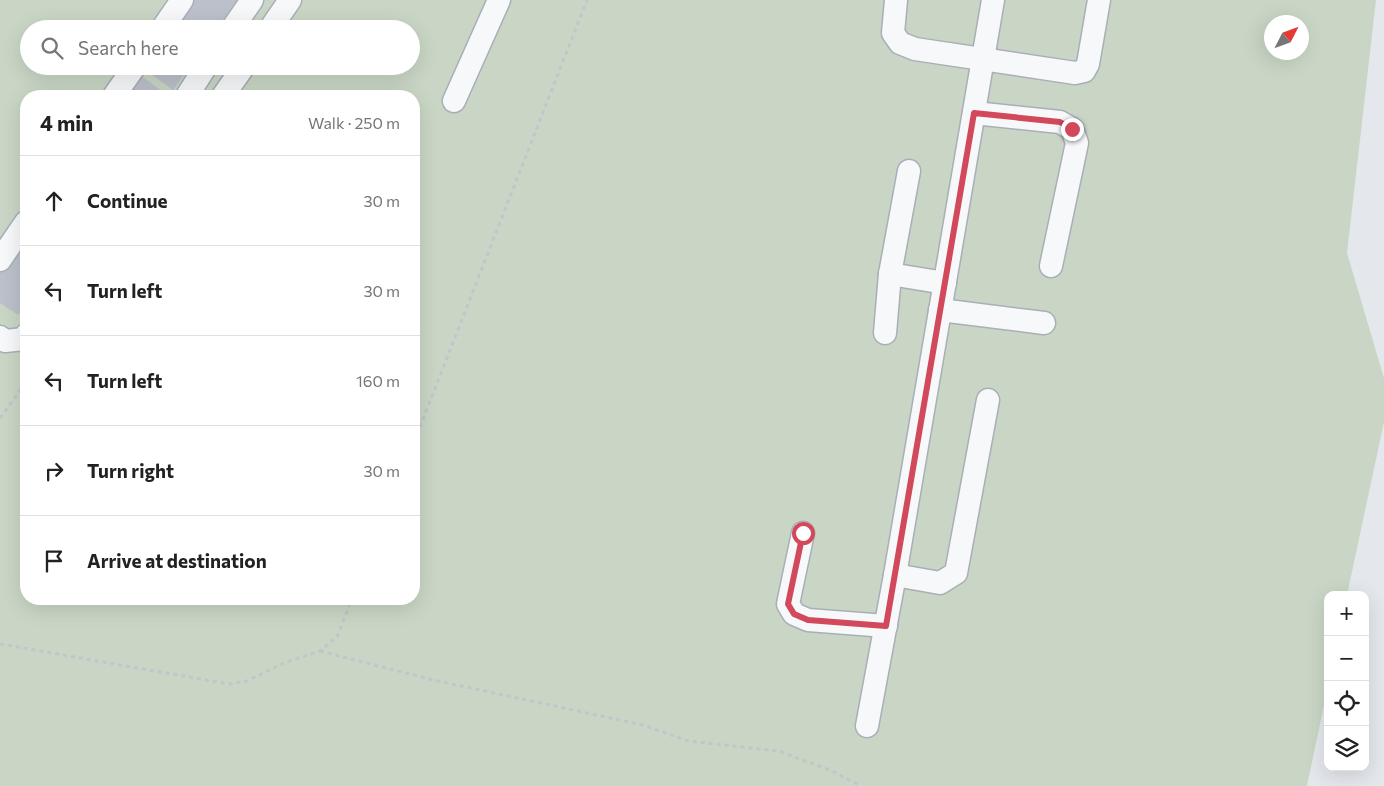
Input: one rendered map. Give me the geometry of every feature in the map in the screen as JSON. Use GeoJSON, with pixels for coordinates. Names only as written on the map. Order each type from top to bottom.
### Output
{"type":"FeatureCollection","features":[{"type":"Feature","properties":{"kind":"lane"},"geometry":{"type":"LineString","coordinates":[[168,20],[182,0]]}},
{"type":"Feature","properties":{"kind":"lane"},"geometry":{"type":"LineString","coordinates":[[238,20],[252,0]]}},
{"type":"Feature","properties":{"kind":"lane"},"geometry":{"type":"LineString","coordinates":[[276,20],[290,0]]}},
{"type":"Feature","properties":{"kind":"lane"},"geometry":{"type":"LineString","coordinates":[[454,101],[499,0]]}},
{"type":"Feature","properties":{"kind":"lane"},"geometry":{"type":"LineString","coordinates":[[896,0],[893,33],[900,43],[915,49],[982,61],[1075,73],[1084,71],[1088,64],[1099,0]]}},
{"type":"Feature","properties":{"kind":"lane"},"geometry":{"type":"LineString","coordinates":[[867,726],[896,575],[993,0]]}},
{"type":"Feature","properties":{"kind":"lane"},"geometry":{"type":"LineString","coordinates":[[118,90],[129,75]]}},
{"type":"Feature","properties":{"kind":"lane"},"geometry":{"type":"LineString","coordinates":[[191,90],[200,75]]}},
{"type":"Feature","properties":{"kind":"lane"},"geometry":{"type":"LineString","coordinates":[[227,90],[238,75]]}},
{"type":"Feature","properties":{"kind":"lane"},"geometry":{"type":"LineString","coordinates":[[974,113],[1060,122],[1072,129],[1077,143],[1051,266]]}},
{"type":"Feature","properties":{"kind":"lane"},"geometry":{"type":"LineString","coordinates":[[885,333],[890,274],[909,171]]}},
{"type":"Feature","properties":{"kind":"lane"},"geometry":{"type":"LineString","coordinates":[[0,260],[20,231]]}},
{"type":"Feature","properties":{"kind":"lane"},"geometry":{"type":"LineString","coordinates":[[890,274],[945,283]]}},
{"type":"Feature","properties":{"kind":"lane"},"geometry":{"type":"LineString","coordinates":[[940,310],[1044,323]]}},
{"type":"Feature","properties":{"kind":"lane"},"geometry":{"type":"LineString","coordinates":[[0,338],[5,340],[20,339]]}},
{"type":"Feature","properties":{"kind":"lane"},"geometry":{"type":"LineString","coordinates":[[896,575],[940,583],[956,573],[988,400]]}},
{"type":"Feature","properties":{"kind":"lane"},"geometry":{"type":"LineString","coordinates":[[803,533],[788,604],[794,614],[808,620],[886,626]]}},
{"type":"Feature","properties":{"kind":"path"},"geometry":{"type":"LineString","coordinates":[[420,427],[587,0]]}},
{"type":"Feature","properties":{"kind":"path"},"geometry":{"type":"LineString","coordinates":[[0,418],[20,390]]}},
{"type":"Feature","properties":{"kind":"path"},"geometry":{"type":"LineString","coordinates":[[0,644],[229,684],[247,681],[284,663],[320,651],[337,637],[350,605]]}},
{"type":"Feature","properties":{"kind":"path"},"geometry":{"type":"LineString","coordinates":[[320,651],[429,679],[643,725],[688,742],[778,751],[830,770],[861,786]]}},
{"type":"Feature","properties":{"kind":"green space"},"geometry":{"type":"Polygon","coordinates":[[[0,0],[1376,0],[1347,253],[1384,378],[1384,422],[1348,591],[1324,591],[1324,705],[1307,786],[0,786],[0,0]]]}},
{"type":"Feature","properties":{"kind":"building"},"geometry":{"type":"Polygon","coordinates":[[[187,0],[237,0],[223,20],[173,20],[187,0]]]}},
{"type":"Feature","properties":{"kind":"building"},"geometry":{"type":"Polygon","coordinates":[[[136,75],[140,75],[161,90],[125,90],[136,75]]]}},
{"type":"Feature","properties":{"kind":"building"},"geometry":{"type":"Polygon","coordinates":[[[152,75],[184,75],[173,90],[152,75]]]}},
{"type":"Feature","properties":{"kind":"building"},"geometry":{"type":"Polygon","coordinates":[[[20,242],[20,312],[18,315],[0,303],[0,270],[20,242]]]}},
{"type":"Feature","properties":{"kind":"route"},"geometry":{"type":"LineString","coordinates":[[803,533],[788,604],[794,614],[808,620],[886,626],[974,113],[1060,122],[1072,129]]}}]}
